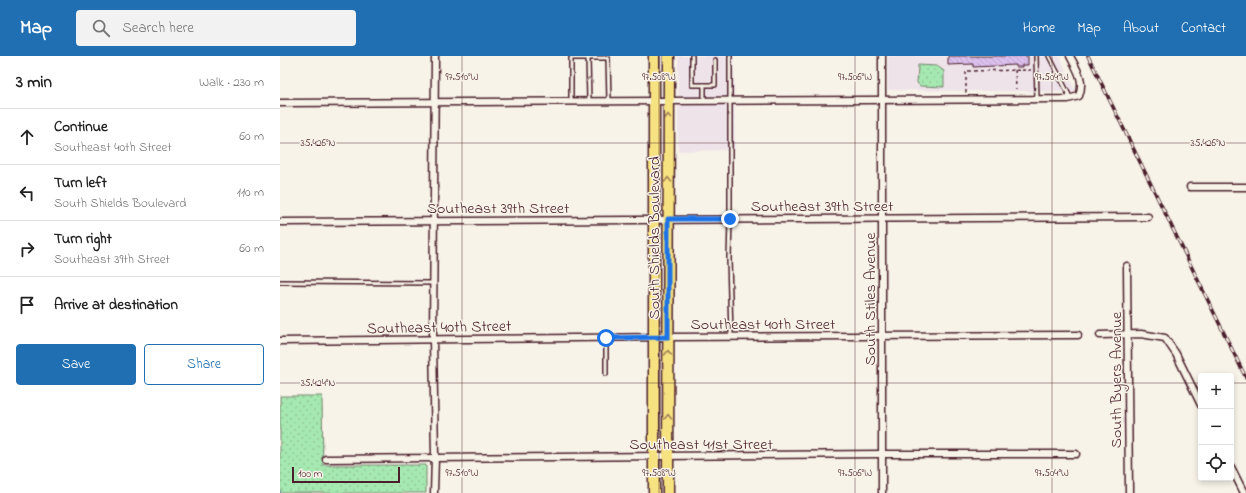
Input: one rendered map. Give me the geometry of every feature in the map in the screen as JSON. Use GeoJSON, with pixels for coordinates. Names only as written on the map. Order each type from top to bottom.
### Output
{"type":"FeatureCollection","features":[{"type":"Feature","properties":{"kind":"main road","name":"South Shields Boulevard"},"geometry":{"type":"LineString","coordinates":[[654,56],[654,493]]}},
{"type":"Feature","properties":{"kind":"main road","name":"South Shields Boulevard"},"geometry":{"type":"LineString","coordinates":[[668,56],[668,493]]}},
{"type":"Feature","properties":{"kind":"street"},"geometry":{"type":"LineString","coordinates":[[434,493],[433,283],[435,56]]}},
{"type":"Feature","properties":{"kind":"street","name":"South Stiles Avenue"},"geometry":{"type":"LineString","coordinates":[[882,56],[882,493]]}},
{"type":"Feature","properties":{"kind":"street"},"geometry":{"type":"LineString","coordinates":[[280,103],[1071,99],[1079,96],[1082,82],[1070,56]]}},
{"type":"Feature","properties":{"kind":"street"},"geometry":{"type":"LineString","coordinates":[[1190,187],[1246,187]]}},
{"type":"Feature","properties":{"kind":"street","name":"Southeast 39th Street"},"geometry":{"type":"LineString","coordinates":[[280,222],[1148,216]]}},
{"type":"Feature","properties":{"kind":"street","name":"South Byers Avenue"},"geometry":{"type":"LineString","coordinates":[[1127,266],[1129,493]]}},
{"type":"Feature","properties":{"kind":"street"},"geometry":{"type":"LineString","coordinates":[[1100,335],[1141,334],[1164,338],[1176,354],[1198,399]]}},
{"type":"Feature","properties":{"kind":"street","name":"Southeast 40th Street"},"geometry":{"type":"LineString","coordinates":[[280,340],[1078,335]]}},
{"type":"Feature","properties":{"kind":"street","name":"Southeast 41st Street"},"geometry":{"type":"LineString","coordinates":[[326,459],[882,454],[1076,454]]}},
{"type":"Feature","properties":{"kind":"street"},"geometry":{"type":"LineString","coordinates":[[1234,473],[1244,493]]}},
{"type":"Feature","properties":{"kind":"lane"},"geometry":{"type":"LineString","coordinates":[[692,56],[692,85],[715,85],[715,60]]}},
{"type":"Feature","properties":{"kind":"lane"},"geometry":{"type":"LineString","coordinates":[[730,56],[729,259],[731,336]]}},
{"type":"Feature","properties":{"kind":"lane"},"geometry":{"type":"LineString","coordinates":[[1036,56],[1037,99]]}},
{"type":"Feature","properties":{"kind":"lane"},"geometry":{"type":"LineString","coordinates":[[1049,56],[1071,99]]}},
{"type":"Feature","properties":{"kind":"lane"},"geometry":{"type":"LineString","coordinates":[[571,101],[571,58],[608,58],[609,101]]}},
{"type":"Feature","properties":{"kind":"lane"},"geometry":{"type":"LineString","coordinates":[[588,58],[589,101]]}},
{"type":"Feature","properties":{"kind":"lane"},"geometry":{"type":"LineString","coordinates":[[704,85],[704,100]]}},
{"type":"Feature","properties":{"kind":"lane"},"geometry":{"type":"LineString","coordinates":[[280,282],[433,283]]}},
{"type":"Feature","properties":{"kind":"lane"},"geometry":{"type":"LineString","coordinates":[[606,338],[606,374]]}},
{"type":"Feature","properties":{"kind":"path"},"geometry":{"type":"LineString","coordinates":[[1016,70],[1016,89]]}},
{"type":"Feature","properties":{"kind":"path"},"geometry":{"type":"LineString","coordinates":[[966,93],[966,71],[1033,70]]}},
{"type":"Feature","properties":{"kind":"shaded area"},"geometry":{"type":"Polygon","coordinates":[[[678,56],[734,56],[735,150],[678,151],[678,56]]]}},
{"type":"Feature","properties":{"kind":"shaded area"},"geometry":{"type":"Polygon","coordinates":[[[888,56],[1060,56],[1076,92],[888,90],[888,56]]]}},
{"type":"Feature","properties":{"kind":"green space"},"geometry":{"type":"Polygon","coordinates":[[[918,65],[937,66],[944,71],[944,87],[920,86],[917,83],[918,65]]]}},
{"type":"Feature","properties":{"kind":"green space"},"geometry":{"type":"Polygon","coordinates":[[[280,396],[322,396],[323,465],[426,465],[426,493],[280,493],[280,396]]]}},
{"type":"Feature","properties":{"kind":"building"},"geometry":{"type":"Polygon","coordinates":[[[948,56],[1028,56],[1028,65],[1022,65],[1022,67],[1016,67],[1016,65],[973,67],[973,64],[948,65],[948,56]]]}},
{"type":"Feature","properties":{"kind":"railway"},"geometry":{"type":"LineString","coordinates":[[1088,56],[1246,378]]}},
{"type":"Feature","properties":{"kind":"route"},"geometry":{"type":"LineString","coordinates":[[606,338],[668,337],[668,219],[730,219]]}}]}
